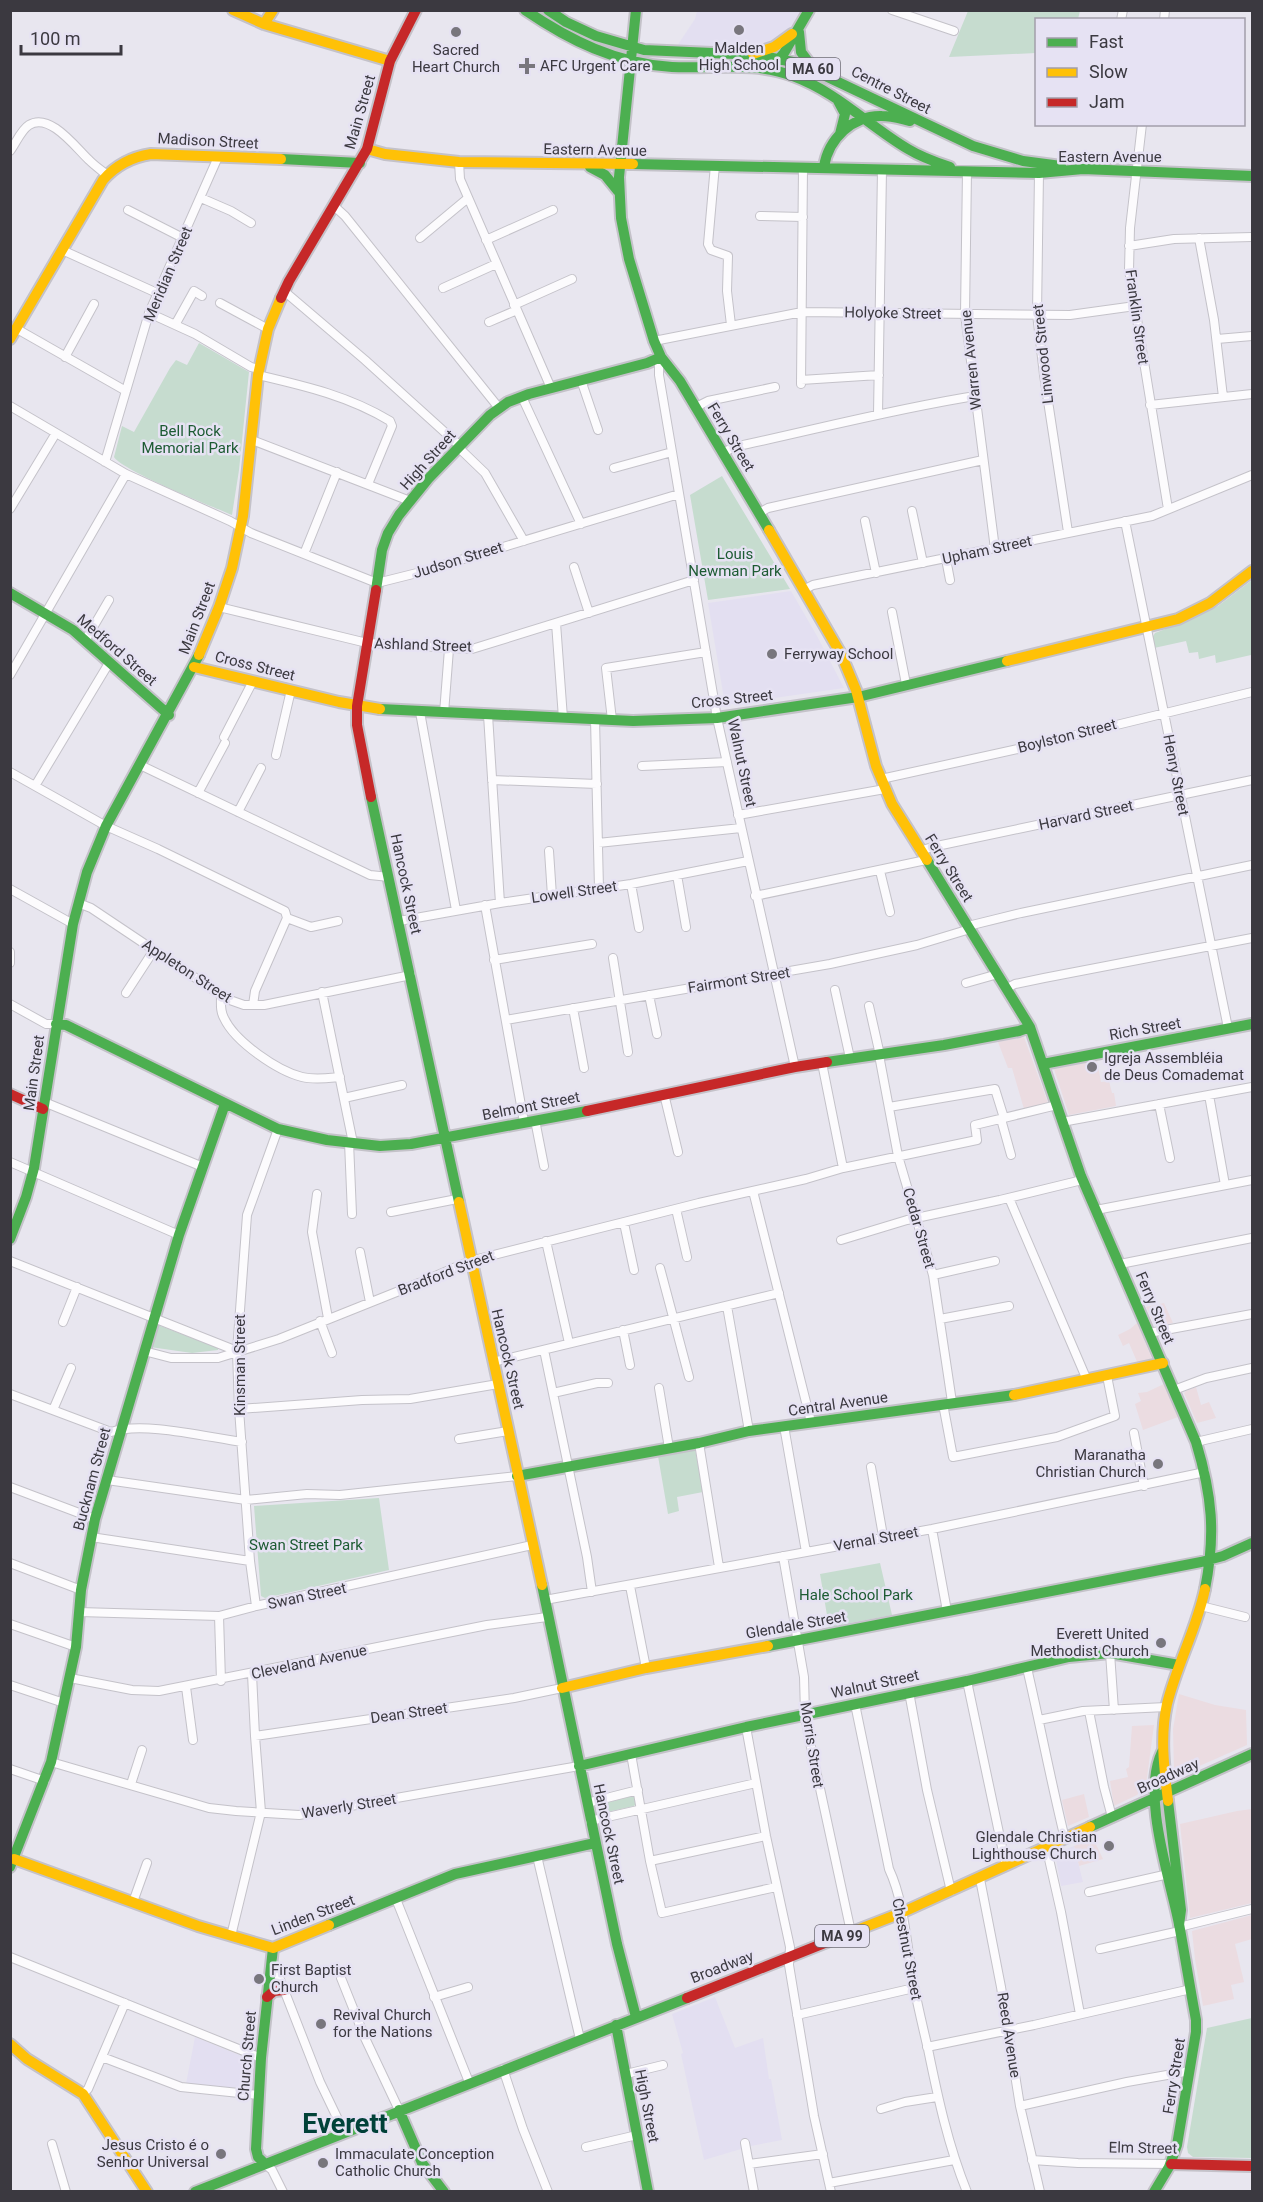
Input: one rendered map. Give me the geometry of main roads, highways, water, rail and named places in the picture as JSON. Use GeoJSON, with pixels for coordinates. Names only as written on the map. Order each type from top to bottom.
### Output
{"type":"FeatureCollection","features":[{"type":"Feature","properties":{"kind":"place","name":"Malden High School"},"geometry":{"type":"Point","coordinates":[739,30]}},
{"type":"Feature","properties":{"kind":"place","name":"Sacred Heart Church"},"geometry":{"type":"Point","coordinates":[456,32]}},
{"type":"Feature","properties":{"kind":"place","name":"AFC Urgent Care"},"geometry":{"type":"Point","coordinates":[527,66]}},
{"type":"Feature","properties":{"kind":"place","name":"Ferryway School"},"geometry":{"type":"Point","coordinates":[772,654]}},
{"type":"Feature","properties":{"kind":"place","name":"Igreja Assembléia de Deus Comademat"},"geometry":{"type":"Point","coordinates":[1092,1067]}},
{"type":"Feature","properties":{"kind":"place","name":"Maranatha Christian Church"},"geometry":{"type":"Point","coordinates":[1158,1464]}},
{"type":"Feature","properties":{"kind":"place","name":"Everett United Methodist Church"},"geometry":{"type":"Point","coordinates":[1161,1643]}},
{"type":"Feature","properties":{"kind":"place","name":"Glendale Christian Lighthouse Church"},"geometry":{"type":"Point","coordinates":[1109,1846]}},
{"type":"Feature","properties":{"kind":"place","name":"First Baptist Church"},"geometry":{"type":"Point","coordinates":[259,1979]}},
{"type":"Feature","properties":{"kind":"place","name":"Revival Church for the Nations"},"geometry":{"type":"Point","coordinates":[321,2024]}},
{"type":"Feature","properties":{"kind":"place","name":"Jesus Cristo é o Senhor Universal"},"geometry":{"type":"Point","coordinates":[221,2154]}},
{"type":"Feature","properties":{"kind":"place","name":"Immaculate Conception Catholic Church"},"geometry":{"type":"Point","coordinates":[323,2163]}},
{"type":"Feature","properties":{"kind":"district","name":"Everett"},"geometry":{"type":"Point","coordinates":[345,2124]}},
{"type":"Feature","properties":{"kind":"park label","name":"Bell Rock Memorial Park"},"geometry":{"type":"Point","coordinates":[190,440]}},
{"type":"Feature","properties":{"kind":"park label","name":"Louis Newman Park"},"geometry":{"type":"Point","coordinates":[735,562]}},
{"type":"Feature","properties":{"kind":"park label","name":"Swan Street Park"},"geometry":{"type":"Point","coordinates":[306,1545]}},
{"type":"Feature","properties":{"kind":"park label","name":"Hale School Park"},"geometry":{"type":"Point","coordinates":[856,1595]}}]}
